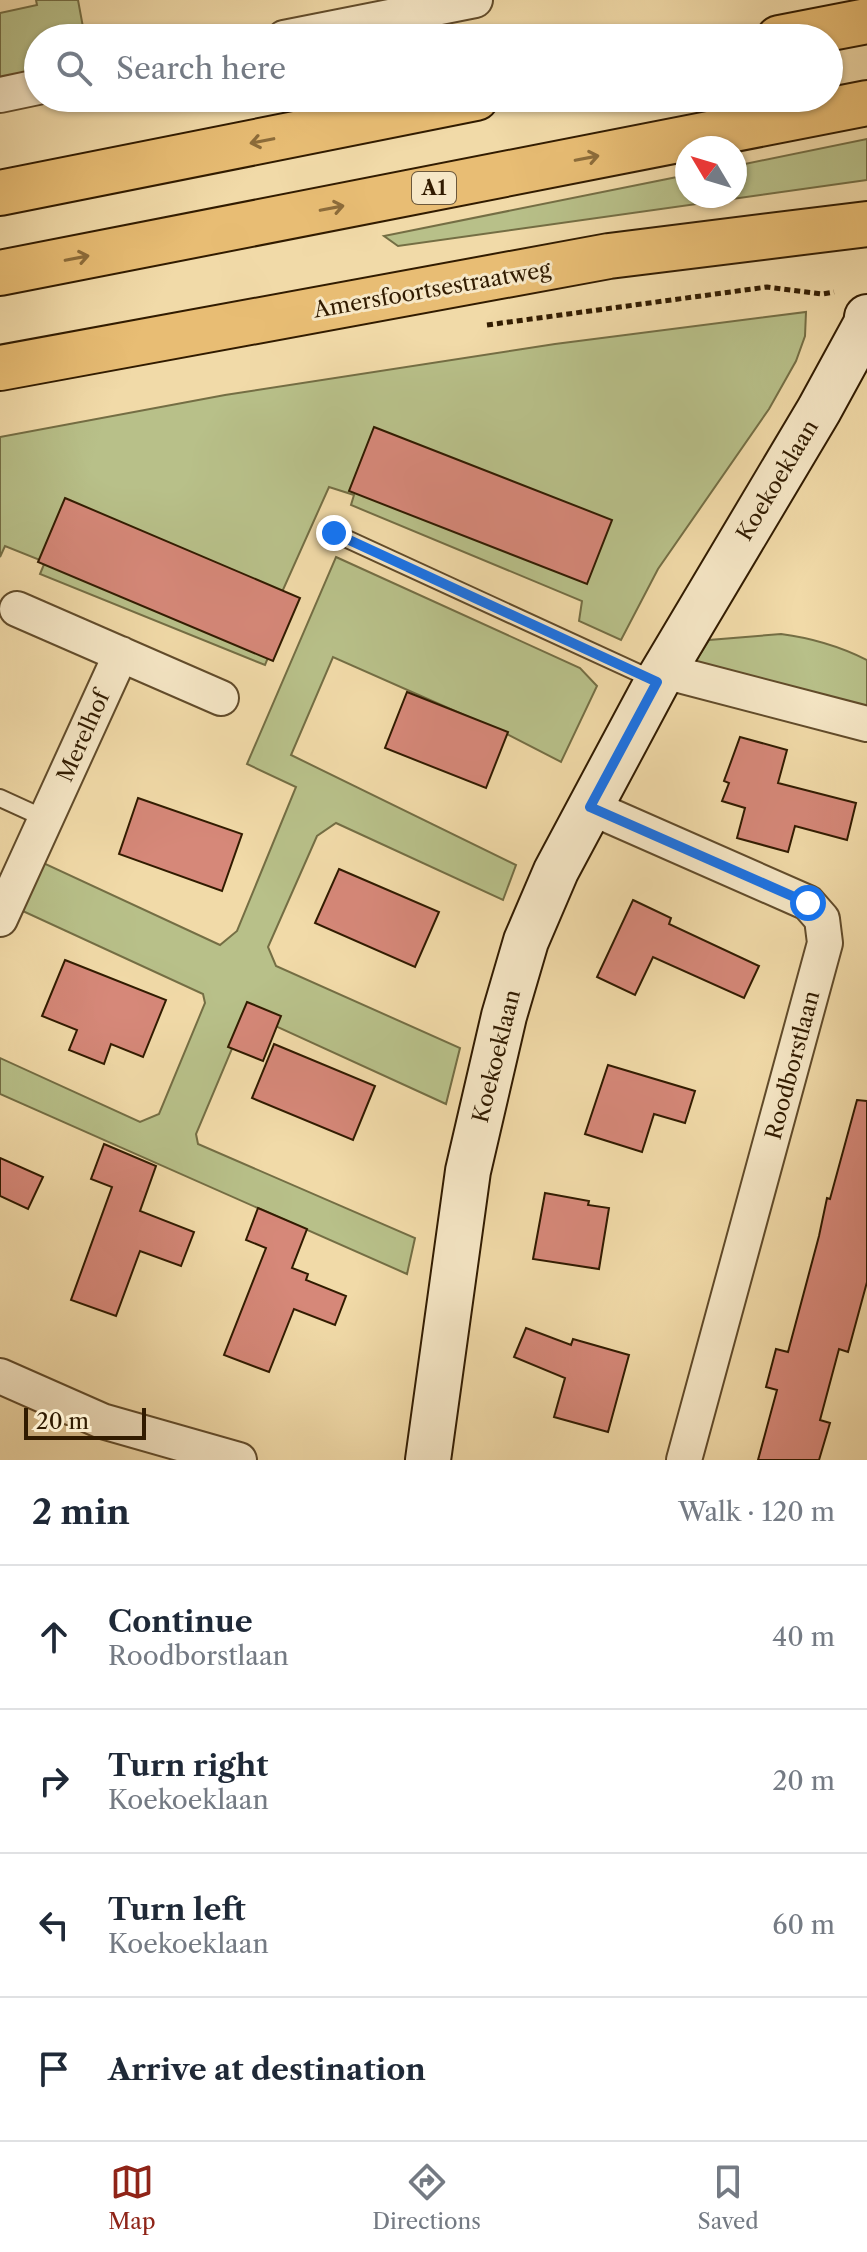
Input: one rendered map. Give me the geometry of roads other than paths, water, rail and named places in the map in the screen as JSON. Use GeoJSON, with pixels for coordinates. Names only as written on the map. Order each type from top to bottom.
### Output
{"type":"FeatureCollection","features":[{"type":"Feature","properties":{"kind":"main road"},"geometry":{"type":"LineString","coordinates":[[843,26],[867,21]]}},
{"type":"Feature","properties":{"kind":"main road","name":"A1"},"geometry":{"type":"LineString","coordinates":[[843,108],[867,103]]}},
{"type":"Feature","properties":{"kind":"main road"},"geometry":{"type":"LineString","coordinates":[[0,193],[406,112]]}},
{"type":"Feature","properties":{"kind":"main road","name":"A1"},"geometry":{"type":"LineString","coordinates":[[0,273],[821,112]]}},
{"type":"Feature","properties":{"kind":"main road","name":"Amersfoortsestraatweg"},"geometry":{"type":"LineString","coordinates":[[0,368],[609,256],[867,224]]}},
{"type":"Feature","properties":{"kind":"street"},"geometry":{"type":"LineString","coordinates":[[354,24],[475,0]]}},
{"type":"Feature","properties":{"kind":"street"},"geometry":{"type":"LineString","coordinates":[[0,95],[24,90]]}},
{"type":"Feature","properties":{"kind":"street","name":"Koekoeklaan"},"geometry":{"type":"LineString","coordinates":[[428,1460],[468,1171],[504,1016],[526,941],[556,871],[661,677],[819,410],[866,324],[852,304]]}},
{"type":"Feature","properties":{"kind":"street"},"geometry":{"type":"LineString","coordinates":[[17,609],[221,698]]}},
{"type":"Feature","properties":{"kind":"street","name":"Merelhof"},"geometry":{"type":"LineString","coordinates":[[0,919],[121,654]]}},
{"type":"Feature","properties":{"kind":"street"},"geometry":{"type":"LineString","coordinates":[[661,677],[867,724]]}},
{"type":"Feature","properties":{"kind":"street","name":"Roodborstlaan"},"geometry":{"type":"LineString","coordinates":[[590,807],[808,903],[822,919],[825,943],[684,1460]]}},
{"type":"Feature","properties":{"kind":"street"},"geometry":{"type":"LineString","coordinates":[[0,1376],[102,1421],[239,1460]]}},
{"type":"Feature","properties":{"kind":"lane"},"geometry":{"type":"LineString","coordinates":[[334,533],[661,677]]}},
{"type":"Feature","properties":{"kind":"lane"},"geometry":{"type":"LineString","coordinates":[[0,798],[46,819]]}}]}
